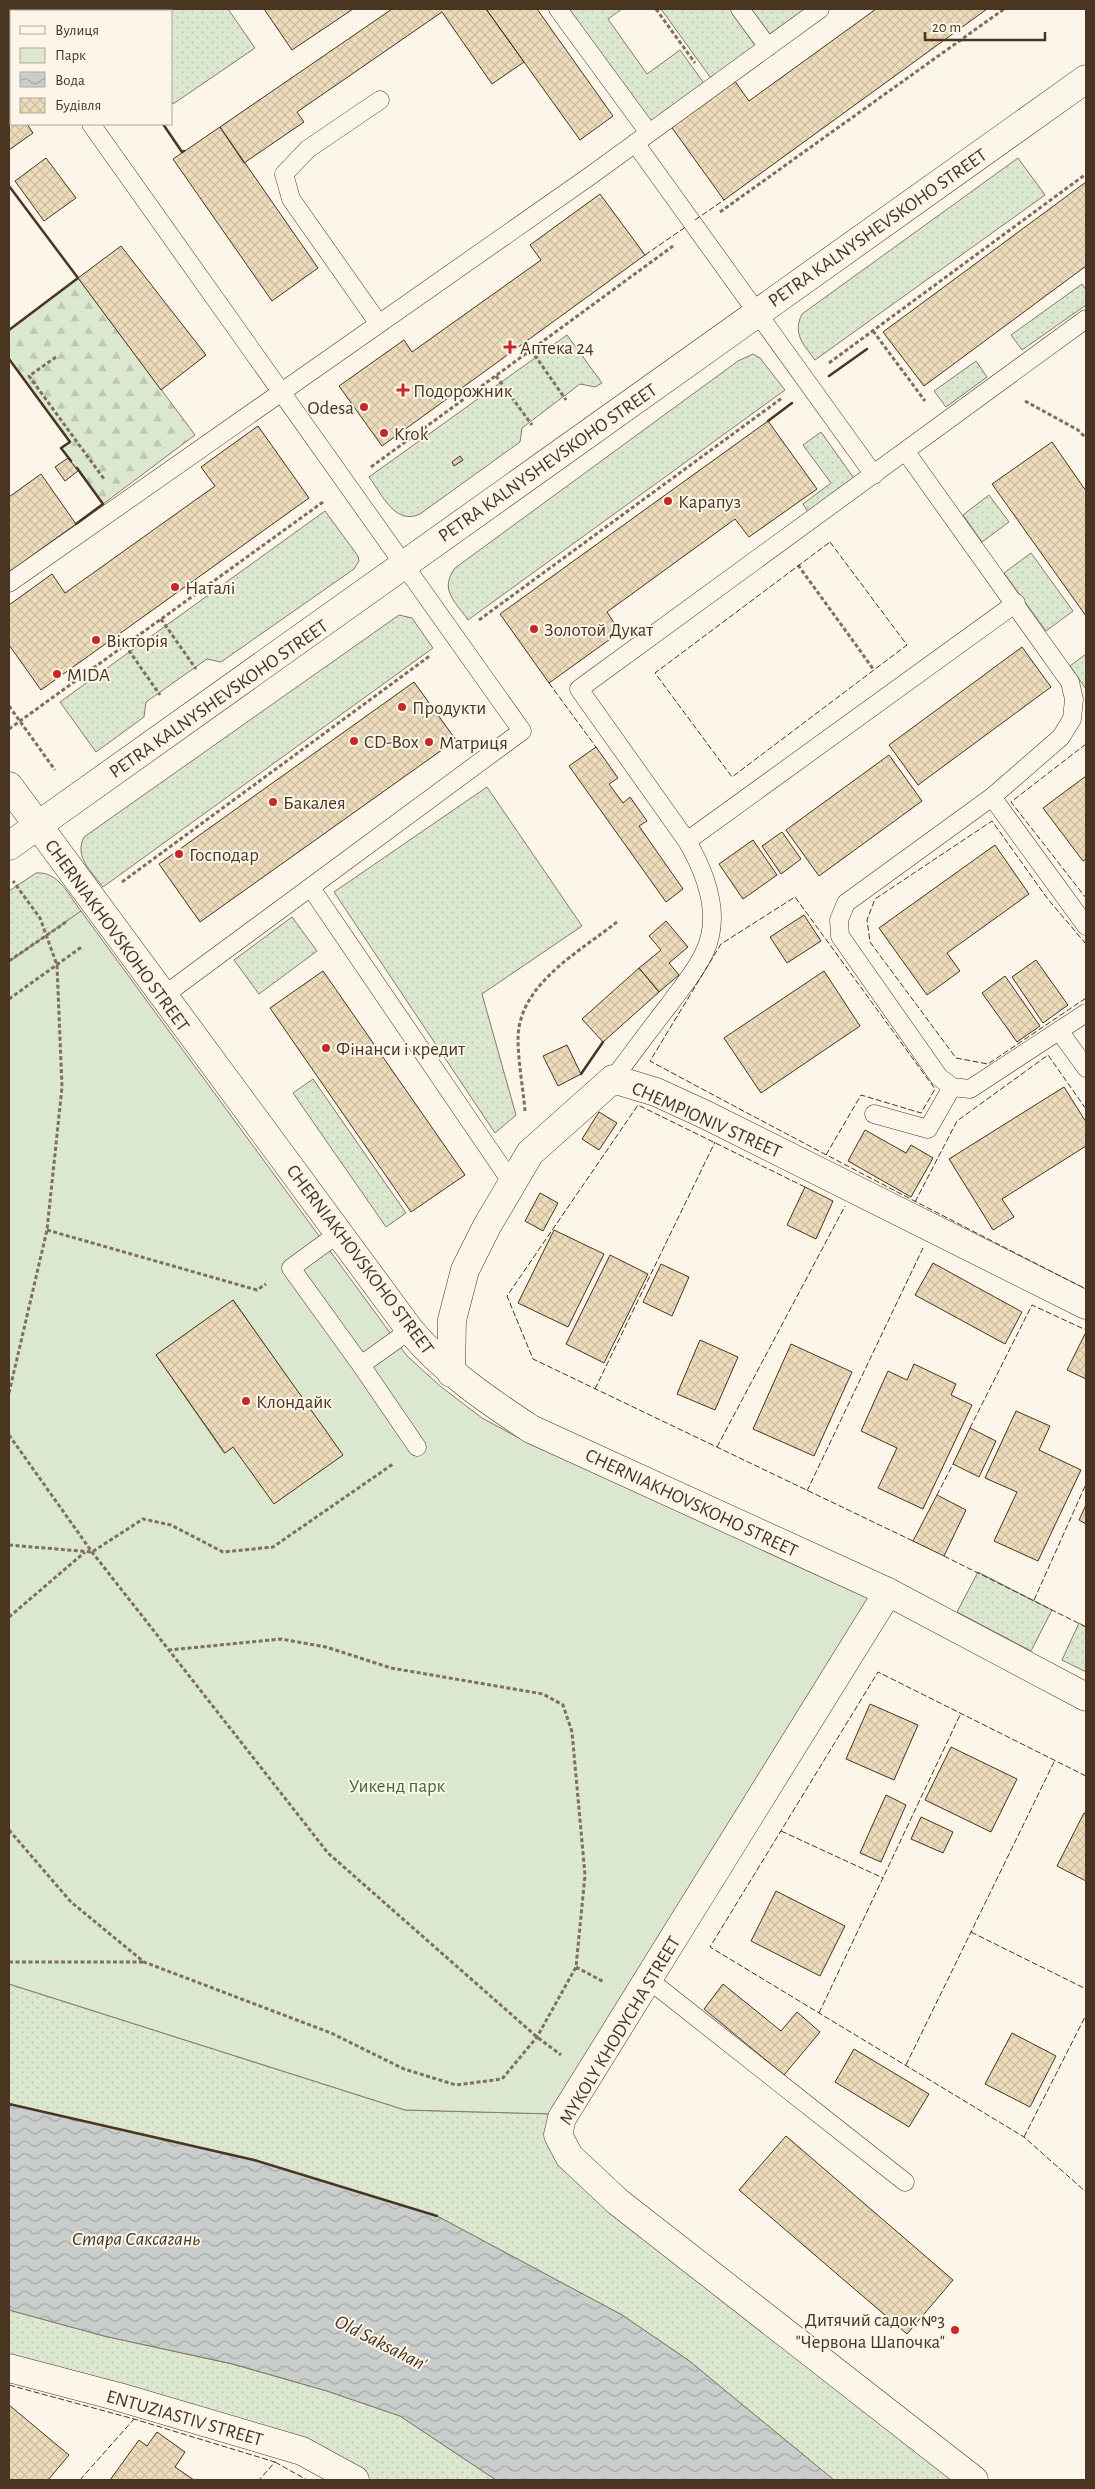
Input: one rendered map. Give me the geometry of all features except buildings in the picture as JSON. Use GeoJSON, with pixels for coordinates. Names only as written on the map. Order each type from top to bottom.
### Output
{"type":"FeatureCollection","features":[{"type":"Feature","properties":{"kind":"street","name":"PETRA KALNYSHEVSKOHO STREET"},"geometry":{"type":"LineString","coordinates":[[9,846],[1086,78]]}},
{"type":"Feature","properties":{"kind":"street","name":"CHERNIAKHOVSKOHO STREET"},"geometry":{"type":"LineString","coordinates":[[9,786],[410,1330],[451,1373],[478,1394],[531,1429],[888,1592],[1086,1697]]}},
{"type":"Feature","properties":{"kind":"street","name":"CHEMPIONIV STREET"},"geometry":{"type":"LineString","coordinates":[[451,1373],[452,1320],[465,1270],[486,1226],[530,1154],[613,1079],[656,1092],[706,1115],[1086,1305]]}},
{"type":"Feature","properties":{"kind":"street","name":"MYKOLY KHODYCHA STREET"},"geometry":{"type":"LineString","coordinates":[[888,1592],[588,2076],[559,2125],[558,2135],[569,2156],[618,2202],[974,2480]]}},
{"type":"Feature","properties":{"kind":"street","name":"ENTUZIASTIV STREET"},"geometry":{"type":"LineString","coordinates":[[9,2368],[119,2397],[302,2451],[355,2480]]}},
{"type":"Feature","properties":{"kind":"lane"},"geometry":{"type":"LineString","coordinates":[[558,9],[642,138],[696,229],[874,475]]}},
{"type":"Feature","properties":{"kind":"lane"},"geometry":{"type":"LineString","coordinates":[[740,9],[768,46]]}},
{"type":"Feature","properties":{"kind":"lane"},"geometry":{"type":"LineString","coordinates":[[9,583],[642,138],[820,9]]}},
{"type":"Feature","properties":{"kind":"lane"},"geometry":{"type":"LineString","coordinates":[[379,324],[290,199],[284,174],[308,149],[380,100]]}},
{"type":"Feature","properties":{"kind":"lane"},"geometry":{"type":"LineString","coordinates":[[92,125],[402,566],[522,731],[163,996]]}},
{"type":"Feature","properties":{"kind":"lane"},"geometry":{"type":"LineString","coordinates":[[613,1079],[683,985],[706,950],[711,925],[707,883],[700,863],[687,841],[579,689],[1086,319]]}},
{"type":"Feature","properties":{"kind":"lane"},"geometry":{"type":"LineString","coordinates":[[906,452],[1016,603],[1070,682],[1074,699],[1072,718],[1061,737],[992,797],[846,903],[839,920],[840,936],[939,1077],[952,1087],[970,1089],[1060,1032],[1086,1013]]}},
{"type":"Feature","properties":{"kind":"lane"},"geometry":{"type":"LineString","coordinates":[[687,841],[1016,603]]}},
{"type":"Feature","properties":{"kind":"lane"},"geometry":{"type":"LineString","coordinates":[[992,797],[1086,926]]}},
{"type":"Feature","properties":{"kind":"lane"},"geometry":{"type":"LineString","coordinates":[[311,888],[512,1183]]}},
{"type":"Feature","properties":{"kind":"lane"},"geometry":{"type":"LineString","coordinates":[[1060,1032],[1086,1068]]}},
{"type":"Feature","properties":{"kind":"lane"},"geometry":{"type":"LineString","coordinates":[[874,1114],[928,1129],[952,1087]]}},
{"type":"Feature","properties":{"kind":"lane"},"geometry":{"type":"LineString","coordinates":[[339,1233],[291,1268],[417,1447]]}},
{"type":"Feature","properties":{"kind":"lane"},"geometry":{"type":"LineString","coordinates":[[361,1366],[410,1330]]}},
{"type":"Feature","properties":{"kind":"lane"},"geometry":{"type":"LineString","coordinates":[[649,1980],[905,2182]]}},
{"type":"Feature","properties":{"kind":"path"},"geometry":{"type":"LineString","coordinates":[[656,9],[712,87]]}},
{"type":"Feature","properties":{"kind":"path"},"geometry":{"type":"LineString","coordinates":[[696,229],[1004,9]]}},
{"type":"Feature","properties":{"kind":"path"},"geometry":{"type":"LineString","coordinates":[[9,961],[94,902],[1086,174]]}},
{"type":"Feature","properties":{"kind":"path"},"geometry":{"type":"LineString","coordinates":[[874,331],[942,425]]}},
{"type":"Feature","properties":{"kind":"path"},"geometry":{"type":"LineString","coordinates":[[531,350],[566,400]]}},
{"type":"Feature","properties":{"kind":"path"},"geometry":{"type":"LineString","coordinates":[[56,357],[29,376],[122,504]]}},
{"type":"Feature","properties":{"kind":"path"},"geometry":{"type":"LineString","coordinates":[[496,376],[532,425]]}},
{"type":"Feature","properties":{"kind":"path"},"geometry":{"type":"LineString","coordinates":[[997,385],[1078,430],[1086,438]]}},
{"type":"Feature","properties":{"kind":"path"},"geometry":{"type":"LineString","coordinates":[[781,543],[891,693]]}},
{"type":"Feature","properties":{"kind":"path"},"geometry":{"type":"LineString","coordinates":[[161,619],[198,672]]}},
{"type":"Feature","properties":{"kind":"path"},"geometry":{"type":"LineString","coordinates":[[125,645],[162,698]]}},
{"type":"Feature","properties":{"kind":"path"},"geometry":{"type":"LineString","coordinates":[[9,706],[74,800]]}},
{"type":"Feature","properties":{"kind":"path"},"geometry":{"type":"LineString","coordinates":[[9,874],[40,918],[57,965],[62,1088],[47,1230],[9,1393]]}},
{"type":"Feature","properties":{"kind":"path"},"geometry":{"type":"LineString","coordinates":[[530,1154],[518,1037],[525,1005],[545,978],[617,922]]}},
{"type":"Feature","properties":{"kind":"path"},"geometry":{"type":"LineString","coordinates":[[9,1000],[80,948]]}},
{"type":"Feature","properties":{"kind":"path"},"geometry":{"type":"LineString","coordinates":[[47,1230],[257,1290],[291,1268]]}},
{"type":"Feature","properties":{"kind":"path"},"geometry":{"type":"LineString","coordinates":[[9,1435],[92,1552],[328,1853],[537,2037],[588,2076]]}},
{"type":"Feature","properties":{"kind":"path"},"geometry":{"type":"LineString","coordinates":[[9,1546],[92,1552],[142,1519],[171,1525],[223,1552],[274,1547],[417,1447]]}},
{"type":"Feature","properties":{"kind":"path"},"geometry":{"type":"LineString","coordinates":[[9,1617],[85,1552]]}},
{"type":"Feature","properties":{"kind":"path"},"geometry":{"type":"LineString","coordinates":[[9,1830],[71,1902],[144,1962],[331,2033],[404,2069],[456,2085],[502,2079],[537,2037],[576,1967],[585,1875],[572,1732],[563,1705],[544,1694],[391,1668],[326,1648],[281,1639],[168,1650]]}},
{"type":"Feature","properties":{"kind":"path"},"geometry":{"type":"LineString","coordinates":[[9,1962],[144,1962]]}},
{"type":"Feature","properties":{"kind":"green space"},"geometry":{"type":"Polygon","coordinates":[[[228,9],[255,48],[173,104],[172,10],[109,10],[228,9]]]}},
{"type":"Feature","properties":{"kind":"green space"},"geometry":{"type":"Polygon","coordinates":[[[563,9],[622,9],[608,19],[647,74],[680,50],[706,86],[649,128],[563,9]]]}},
{"type":"Feature","properties":{"kind":"green space"},"geometry":{"type":"Polygon","coordinates":[[[661,9],[734,9],[761,46],[713,81],[661,9]]]}},
{"type":"Feature","properties":{"kind":"green space"},"geometry":{"type":"Polygon","coordinates":[[[750,9],[810,9],[770,37],[750,9]]]}},
{"type":"Feature","properties":{"kind":"green space"},"geometry":{"type":"Polygon","coordinates":[[[1018,158],[1045,195],[815,360],[803,344],[799,333],[799,321],[802,314],[1018,158]]]}},
{"type":"Feature","properties":{"kind":"green space"},"geometry":{"type":"Polygon","coordinates":[[[78,278],[195,435],[103,504],[61,448],[70,441],[9,359],[9,330],[78,278]]]}},
{"type":"Feature","properties":{"kind":"green space"},"geometry":{"type":"Polygon","coordinates":[[[1082,284],[1086,290],[1086,305],[1022,350],[1011,335],[1082,284]]]}},
{"type":"Feature","properties":{"kind":"green space"},"geometry":{"type":"Polygon","coordinates":[[[567,335],[602,383],[595,387],[580,384],[522,428],[520,442],[420,514],[411,517],[403,516],[390,506],[369,477],[567,335]]]}},
{"type":"Feature","properties":{"kind":"green space"},"geometry":{"type":"Polygon","coordinates":[[[753,354],[760,358],[785,390],[468,620],[454,601],[449,589],[450,576],[455,568],[738,361],[753,354]]]}},
{"type":"Feature","properties":{"kind":"green space"},"geometry":{"type":"Polygon","coordinates":[[[976,361],[987,377],[946,407],[934,391],[976,361]]]}},
{"type":"Feature","properties":{"kind":"green space"},"geometry":{"type":"Polygon","coordinates":[[[821,432],[858,484],[812,518],[803,504],[831,483],[803,445],[821,432]]]}},
{"type":"Feature","properties":{"kind":"green space"},"geometry":{"type":"Polygon","coordinates":[[[989,495],[1009,522],[982,542],[963,515],[989,495]]]}},
{"type":"Feature","properties":{"kind":"green space"},"geometry":{"type":"Polygon","coordinates":[[[325,511],[358,556],[359,561],[354,569],[221,662],[207,659],[146,702],[144,717],[96,752],[60,702],[325,511]]]}},
{"type":"Feature","properties":{"kind":"green space"},"geometry":{"type":"Polygon","coordinates":[[[1031,553],[1073,611],[1046,631],[1004,573],[1031,553]]]}},
{"type":"Feature","properties":{"kind":"green space"},"geometry":{"type":"Polygon","coordinates":[[[399,615],[412,618],[433,648],[103,887],[85,864],[82,857],[81,844],[84,837],[399,615]]]}},
{"type":"Feature","properties":{"kind":"green space"},"geometry":{"type":"Polygon","coordinates":[[[1086,654],[1086,689],[1070,666],[1086,654]]]}},
{"type":"Feature","properties":{"kind":"green space"},"geometry":{"type":"Polygon","coordinates":[[[487,787],[582,926],[482,994],[516,1115],[495,1133],[334,892],[487,787]]]}},
{"type":"Feature","properties":{"kind":"green space"},"geometry":{"type":"Polygon","coordinates":[[[36,873],[44,873],[57,880],[81,911],[9,961],[9,891],[36,873]]]}},
{"type":"Feature","properties":{"kind":"green space","name":"Уикенд парк"},"geometry":{"type":"Polygon","coordinates":[[[81,911],[407,1356],[440,1386],[482,1418],[530,1444],[873,1598],[554,2114],[405,2110],[9,1984],[9,962],[81,911]],[[234,1301],[156,1355],[224,1453],[233,1447],[342,1455],[234,1301]]]}},
{"type":"Feature","properties":{"kind":"green space"},"geometry":{"type":"Polygon","coordinates":[[[292,917],[317,951],[259,994],[234,960],[292,917]]]}},
{"type":"Feature","properties":{"kind":"green space"},"geometry":{"type":"Polygon","coordinates":[[[313,1079],[406,1213],[386,1227],[293,1093],[313,1079]]]}},
{"type":"Feature","properties":{"kind":"green space"},"geometry":{"type":"Polygon","coordinates":[[[978,1572],[1052,1610],[1031,1651],[957,1612],[978,1572]]]}},
{"type":"Feature","properties":{"kind":"green space"},"geometry":{"type":"Polygon","coordinates":[[[1079,1623],[1086,1627],[1086,1672],[1062,1660],[1079,1623]]]}},
{"type":"Feature","properties":{"kind":"green space"},"geometry":{"type":"Polygon","coordinates":[[[9,1984],[405,2110],[554,2114],[558,2135],[974,2480],[834,2480],[688,2360],[622,2315],[437,2216],[254,2160],[9,2104],[9,1984]]]}},
{"type":"Feature","properties":{"kind":"green space"},"geometry":{"type":"Polygon","coordinates":[[[9,2310],[104,2336],[232,2364],[327,2391],[400,2416],[496,2480],[355,2480],[9,2368],[9,2310]]]}},
{"type":"Feature","properties":{"kind":"water","name":"Стара Саксагань"},"geometry":{"type":"Polygon","coordinates":[[[9,2104],[254,2160],[437,2216],[622,2315],[688,2360],[834,2480],[496,2480],[400,2416],[327,2391],[233,2364],[104,2336],[9,2310],[9,2104]]]}},
{"type":"Feature","properties":{"kind":"fence"},"geometry":{"type":"LineString","coordinates":[[695,220],[724,200]]}},
{"type":"Feature","properties":{"kind":"fence"},"geometry":{"type":"LineString","coordinates":[[645,255],[687,226]]}},
{"type":"Feature","properties":{"kind":"fence"},"geometry":{"type":"LineString","coordinates":[[830,542],[907,645],[732,777],[655,673],[830,542]]}},
{"type":"Feature","properties":{"kind":"fence"},"geometry":{"type":"LineString","coordinates":[[549,683],[596,747]]}},
{"type":"Feature","properties":{"kind":"fence"},"geometry":{"type":"LineString","coordinates":[[1086,744],[1011,802],[1086,898]]}},
{"type":"Feature","properties":{"kind":"fence"},"geometry":{"type":"LineString","coordinates":[[1086,944],[1047,898],[992,821],[875,899],[867,920],[870,942],[956,1058],[988,1064],[1086,998]]}},
{"type":"Feature","properties":{"kind":"fence"},"geometry":{"type":"LineString","coordinates":[[826,1155],[861,1095],[921,1113],[935,1089],[795,897],[721,944],[650,1061],[813,1148],[868,1176],[1086,1289]]}},
{"type":"Feature","properties":{"kind":"fence"},"geometry":{"type":"LineString","coordinates":[[915,1202],[957,1121],[1048,1055],[1086,1109]]}},
{"type":"Feature","properties":{"kind":"fence"},"geometry":{"type":"LineString","coordinates":[[805,1187],[638,1105],[507,1296],[533,1359],[913,1541]]}},
{"type":"Feature","properties":{"kind":"fence"},"geometry":{"type":"LineString","coordinates":[[595,1389],[715,1142]]}},
{"type":"Feature","properties":{"kind":"fence"},"geometry":{"type":"LineString","coordinates":[[717,1447],[845,1206]]}},
{"type":"Feature","properties":{"kind":"fence"},"geometry":{"type":"LineString","coordinates":[[807,1491],[923,1248]]}},
{"type":"Feature","properties":{"kind":"fence"},"geometry":{"type":"LineString","coordinates":[[970,1428],[1032,1305],[1086,1330]]}},
{"type":"Feature","properties":{"kind":"fence"},"geometry":{"type":"LineString","coordinates":[[937,1495],[953,1464]]}},
{"type":"Feature","properties":{"kind":"fence"},"geometry":{"type":"LineString","coordinates":[[1034,1600],[1086,1484]]}},
{"type":"Feature","properties":{"kind":"fence"},"geometry":{"type":"LineString","coordinates":[[944,1556],[1086,1627]]}},
{"type":"Feature","properties":{"kind":"fence"},"geometry":{"type":"LineString","coordinates":[[1086,1776],[878,1672],[710,1947],[1024,2137],[1086,2192]]}},
{"type":"Feature","properties":{"kind":"fence"},"geometry":{"type":"LineString","coordinates":[[819,2013],[961,1713]]}},
{"type":"Feature","properties":{"kind":"fence"},"geometry":{"type":"LineString","coordinates":[[906,2065],[1055,1760]]}},
{"type":"Feature","properties":{"kind":"fence"},"geometry":{"type":"LineString","coordinates":[[781,1831],[883,1878]]}},
{"type":"Feature","properties":{"kind":"fence"},"geometry":{"type":"LineString","coordinates":[[971,1932],[1086,1989]]}},
{"type":"Feature","properties":{"kind":"fence"},"geometry":{"type":"LineString","coordinates":[[1024,2137],[1086,2015]]}},
{"type":"Feature","properties":{"kind":"fence"},"geometry":{"type":"LineString","coordinates":[[9,2385],[134,2419],[275,2462],[259,2480]]}},
{"type":"Feature","properties":{"kind":"fence"},"geometry":{"type":"LineString","coordinates":[[80,2480],[134,2419]]}},
{"type":"Feature","properties":{"kind":"fence"},"geometry":{"type":"LineString","coordinates":[[275,2462],[307,2480]]}},
{"type":"Feature","properties":{"kind":"wall"},"geometry":{"type":"LineString","coordinates":[[164,125],[182,152],[184,151]]}},
{"type":"Feature","properties":{"kind":"wall"},"geometry":{"type":"LineString","coordinates":[[9,186],[78,278],[9,330]]}},
{"type":"Feature","properties":{"kind":"wall"},"geometry":{"type":"LineString","coordinates":[[829,376],[867,349]]}},
{"type":"Feature","properties":{"kind":"wall"},"geometry":{"type":"LineString","coordinates":[[9,359],[70,442],[61,448],[71,461]]}},
{"type":"Feature","properties":{"kind":"wall"},"geometry":{"type":"LineString","coordinates":[[768,421],[792,403]]}},
{"type":"Feature","properties":{"kind":"wall"},"geometry":{"type":"LineString","coordinates":[[76,524],[103,504],[77,468]]}},
{"type":"Feature","properties":{"kind":"wall"},"geometry":{"type":"LineString","coordinates":[[581,1074],[603,1042]]}},
{"type":"Feature","properties":{"kind":"wall"},"geometry":{"type":"LineString","coordinates":[[9,2104],[254,2160],[437,2216]]}},
{"type":"Feature","properties":{"kind":"place","name":"Аптека 24"},"geometry":{"type":"Point","coordinates":[510,347]}},
{"type":"Feature","properties":{"kind":"place","name":"Подорожник"},"geometry":{"type":"Point","coordinates":[403,390]}},
{"type":"Feature","properties":{"kind":"place","name":"Odesa"},"geometry":{"type":"Point","coordinates":[364,407]}},
{"type":"Feature","properties":{"kind":"place","name":"Krok"},"geometry":{"type":"Point","coordinates":[384,433]}},
{"type":"Feature","properties":{"kind":"place","name":"Карапуз"},"geometry":{"type":"Point","coordinates":[668,501]}},
{"type":"Feature","properties":{"kind":"place","name":"Наталі"},"geometry":{"type":"Point","coordinates":[175,587]}},
{"type":"Feature","properties":{"kind":"place","name":"Золотой Дукат"},"geometry":{"type":"Point","coordinates":[534,629]}},
{"type":"Feature","properties":{"kind":"place","name":"Вікторія"},"geometry":{"type":"Point","coordinates":[96,640]}},
{"type":"Feature","properties":{"kind":"place","name":"MIDA"},"geometry":{"type":"Point","coordinates":[57,674]}},
{"type":"Feature","properties":{"kind":"place","name":"Продукти"},"geometry":{"type":"Point","coordinates":[402,707]}},
{"type":"Feature","properties":{"kind":"place","name":"CD-Box"},"geometry":{"type":"Point","coordinates":[354,741]}},
{"type":"Feature","properties":{"kind":"place","name":"Матриця"},"geometry":{"type":"Point","coordinates":[429,742]}},
{"type":"Feature","properties":{"kind":"place","name":"Бакалея"},"geometry":{"type":"Point","coordinates":[273,802]}},
{"type":"Feature","properties":{"kind":"place","name":"Господар"},"geometry":{"type":"Point","coordinates":[179,854]}},
{"type":"Feature","properties":{"kind":"place","name":"Фінанси і кредит"},"geometry":{"type":"Point","coordinates":[326,1048]}},
{"type":"Feature","properties":{"kind":"place","name":"Клондайк"},"geometry":{"type":"Point","coordinates":[246,1401]}},
{"type":"Feature","properties":{"kind":"place","name":"Дитячий садок №3 \"Червона Шапочка\""},"geometry":{"type":"Point","coordinates":[955,2330]}},
{"type":"Feature","properties":{"kind":"water label","name":"Old Saksahan'"},"geometry":{"type":"Point","coordinates":[381,2342]}}]}
